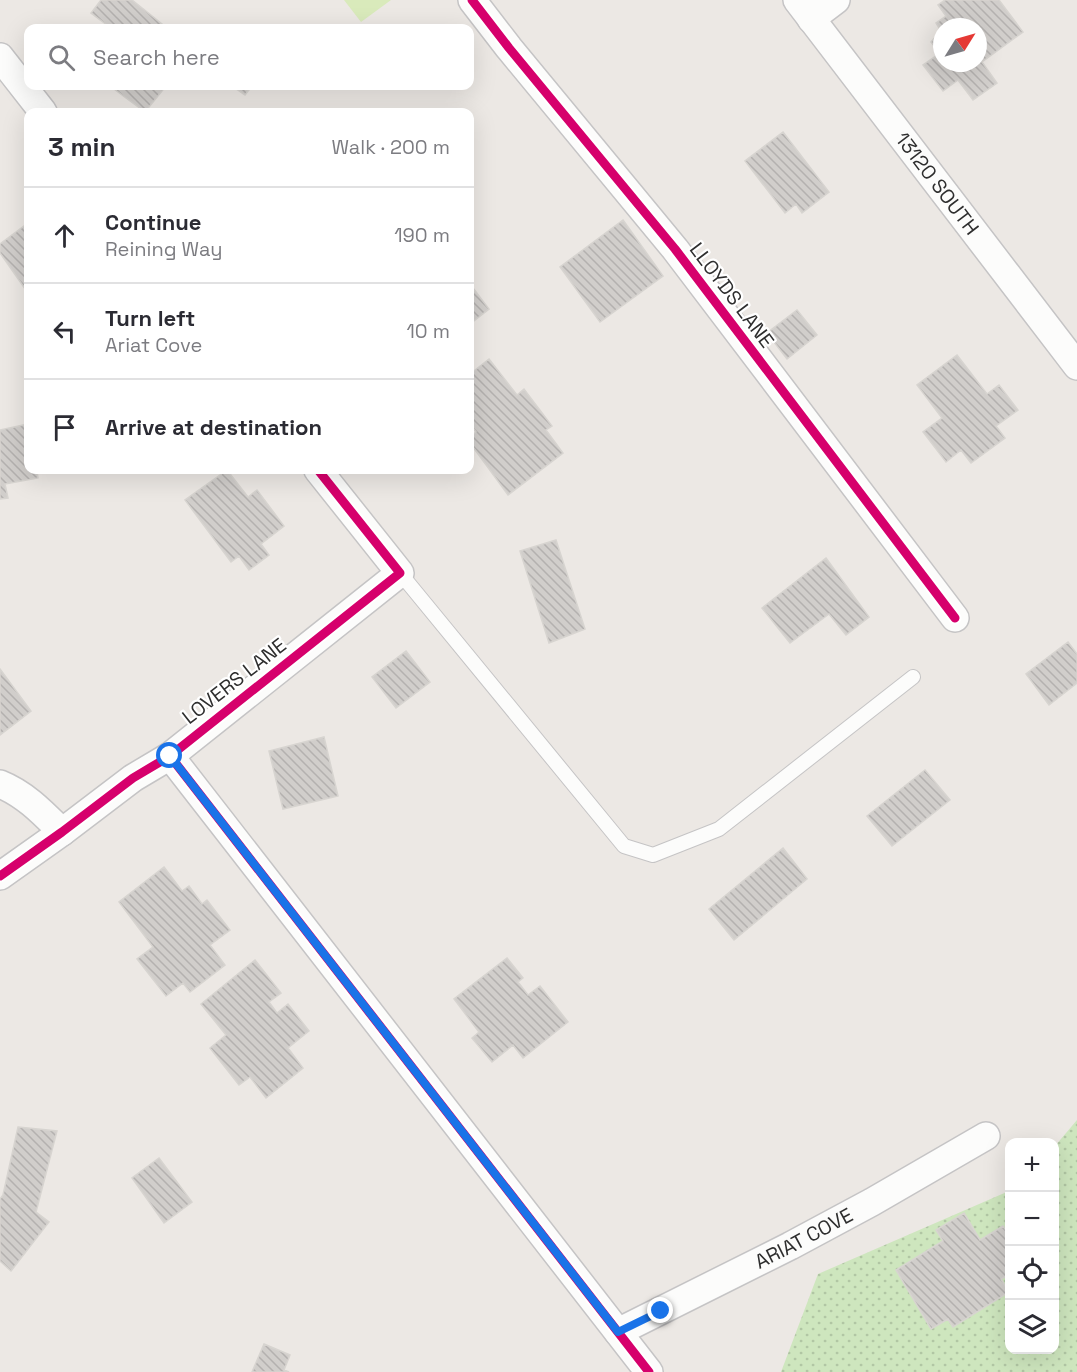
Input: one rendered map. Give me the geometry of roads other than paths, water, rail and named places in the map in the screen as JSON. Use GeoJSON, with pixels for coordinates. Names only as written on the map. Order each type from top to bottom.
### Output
{"type":"FeatureCollection","features":[{"type":"Feature","properties":{"kind":"street","name":"LLOYDS LANE"},"geometry":{"type":"LineString","coordinates":[[472,0],[508,48],[675,249],[955,618]]}},
{"type":"Feature","properties":{"kind":"street"},"geometry":{"type":"LineString","coordinates":[[804,9],[836,0]]}},
{"type":"Feature","properties":{"kind":"street","name":"13120 SOUTH"},"geometry":{"type":"LineString","coordinates":[[804,9],[1077,366]]}},
{"type":"Feature","properties":{"kind":"street"},"geometry":{"type":"LineString","coordinates":[[0,57],[24,88]]}},
{"type":"Feature","properties":{"kind":"street"},"geometry":{"type":"LineString","coordinates":[[26,90],[40,108]]}},
{"type":"Feature","properties":{"kind":"street"},"geometry":{"type":"LineString","coordinates":[[321,474],[400,573]]}},
{"type":"Feature","properties":{"kind":"street","name":"LOVERS LANE"},"geometry":{"type":"LineString","coordinates":[[0,876],[133,778],[170,756],[400,573]]}},
{"type":"Feature","properties":{"kind":"street"},"geometry":{"type":"LineString","coordinates":[[170,756],[649,1372]]}},
{"type":"Feature","properties":{"kind":"street"},"geometry":{"type":"LineString","coordinates":[[0,784],[23,796],[62,832]]}},
{"type":"Feature","properties":{"kind":"street","name":"ARIAT COVE"},"geometry":{"type":"LineString","coordinates":[[618,1332],[790,1246],[986,1136]]}},
{"type":"Feature","properties":{"kind":"lane"},"geometry":{"type":"LineString","coordinates":[[400,573],[624,846],[653,855],[719,829],[913,677]]}}]}
